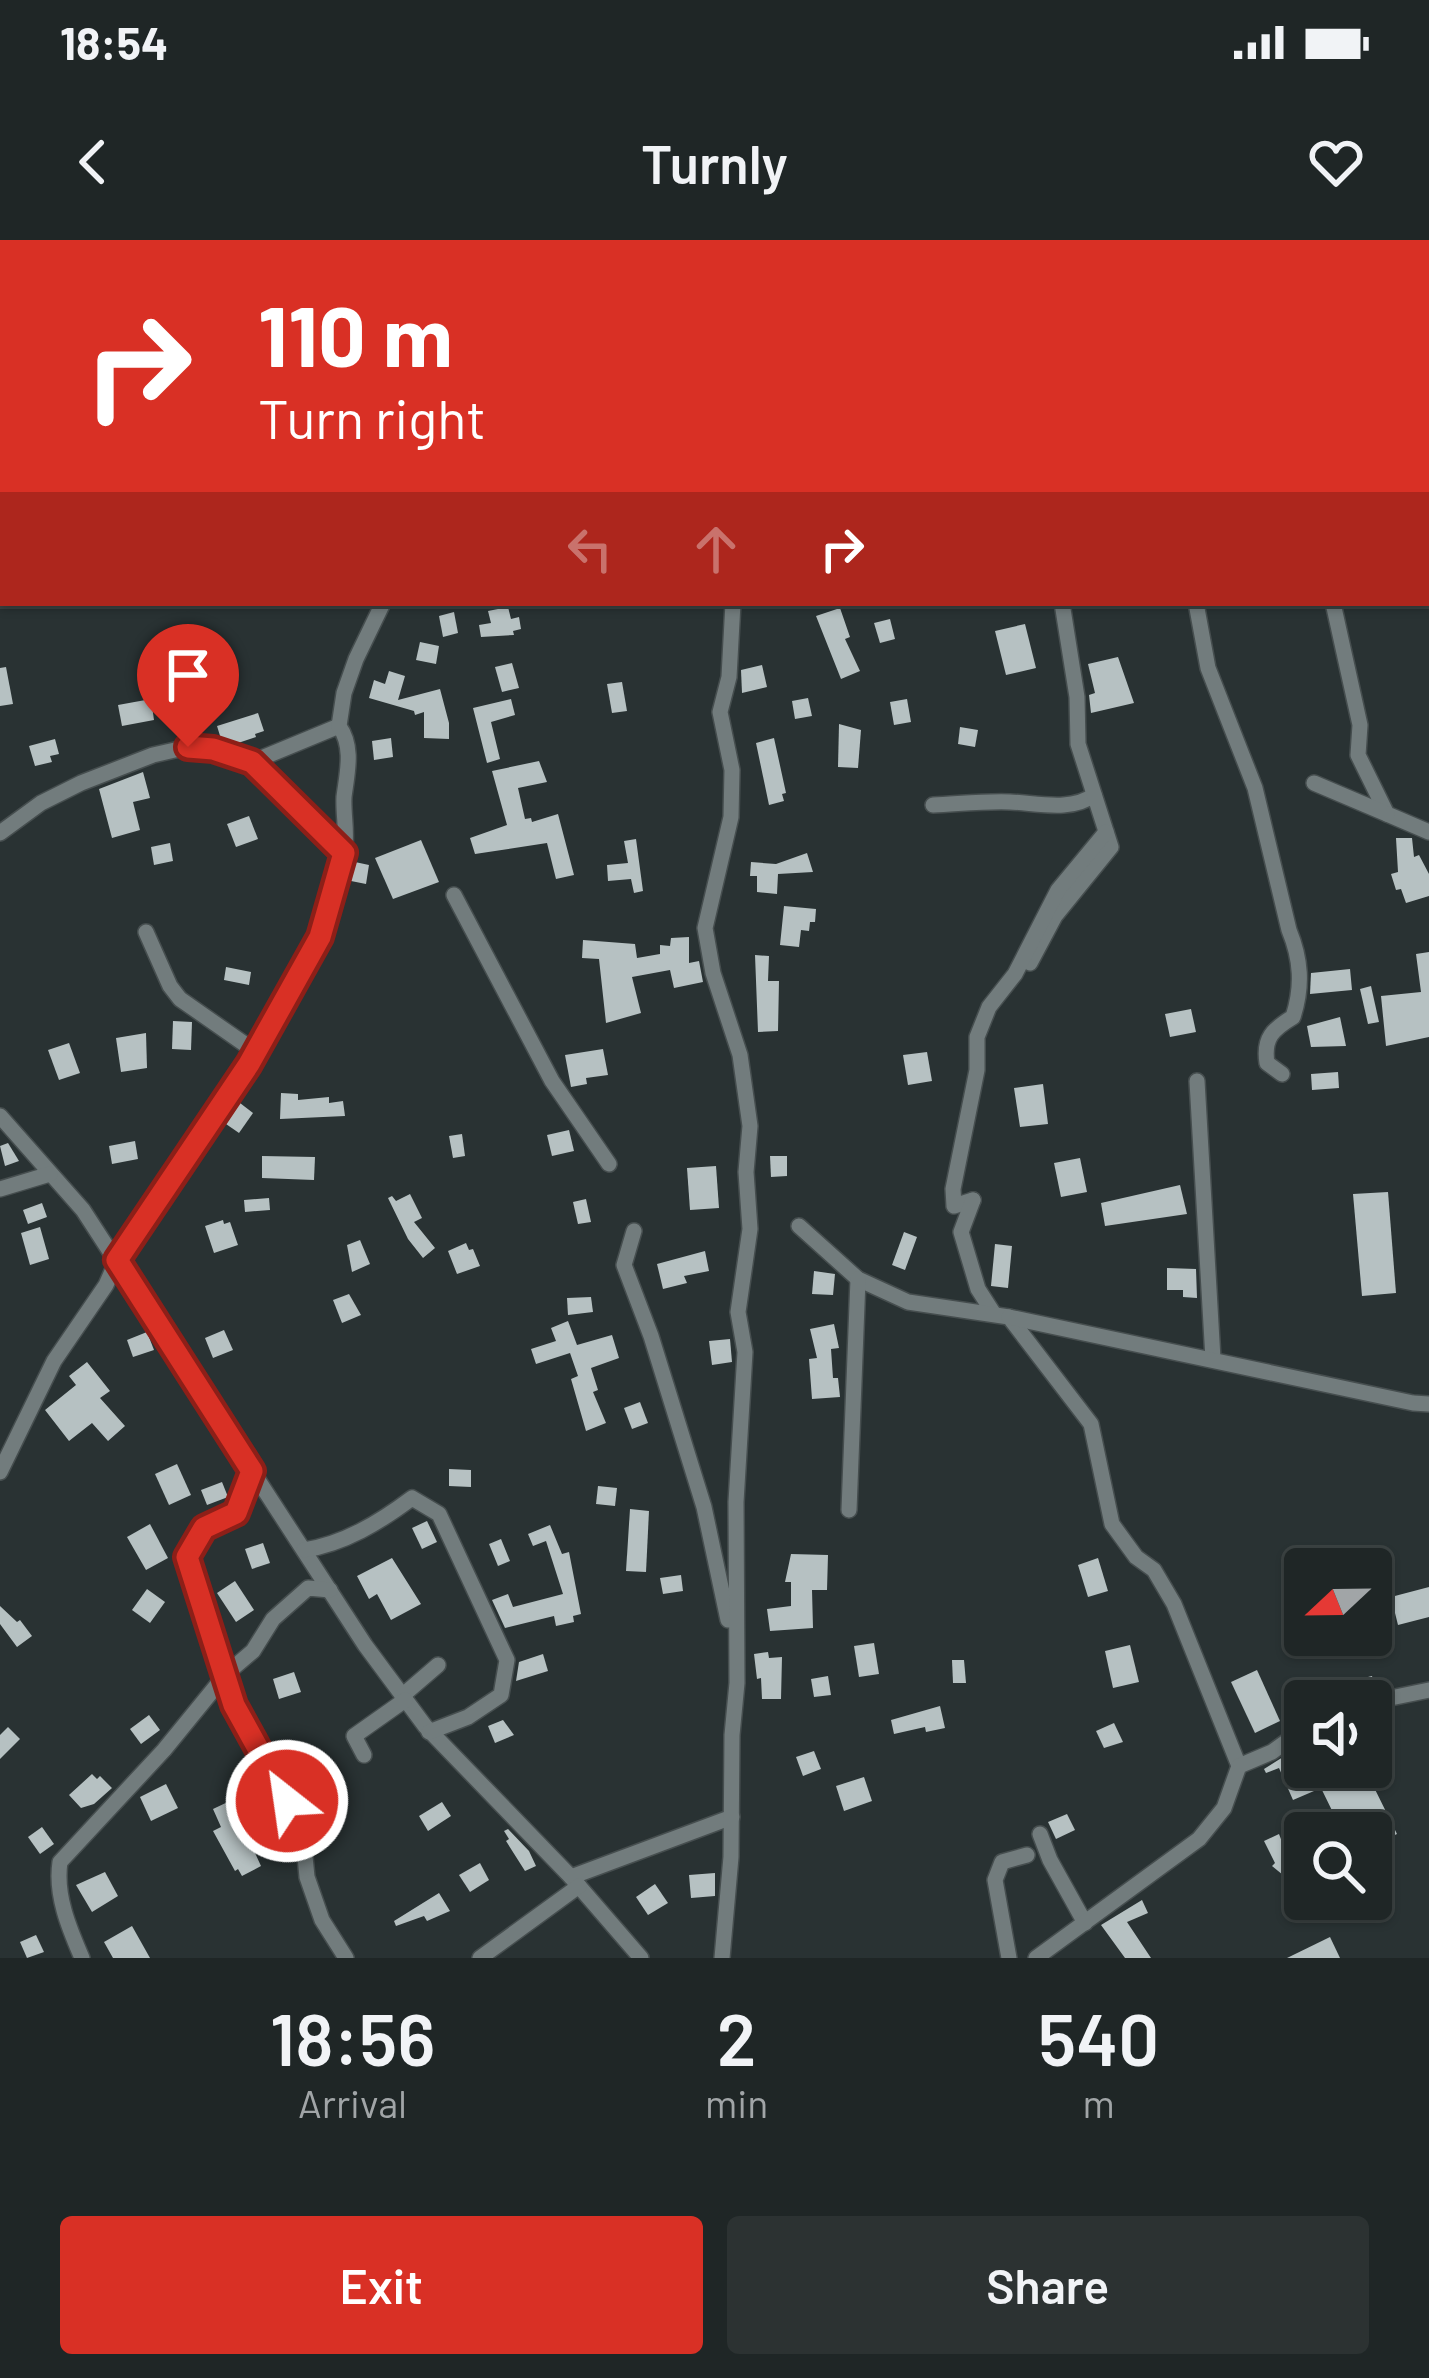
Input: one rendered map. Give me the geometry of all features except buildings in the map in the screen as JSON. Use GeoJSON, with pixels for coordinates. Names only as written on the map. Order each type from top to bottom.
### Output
{"type":"FeatureCollection","features":[{"type":"Feature","properties":{"kind":"street"},"geometry":{"type":"LineString","coordinates":[[0,1472],[54,1361],[256,1052],[320,937],[344,853],[344,800],[350,768],[339,726],[350,676],[382,606]]}},
{"type":"Feature","properties":{"kind":"street"},"geometry":{"type":"LineString","coordinates":[[722,1958],[732,1817],[736,1502],[745,1352],[738,1312],[750,1229],[746,1172],[750,1126],[740,1054],[713,973],[705,928],[731,817],[732,770],[720,712],[729,677],[734,606]]}},
{"type":"Feature","properties":{"kind":"street"},"geometry":{"type":"LineString","coordinates":[[1036,1958],[1198,1839],[1224,1808],[1239,1766],[1174,1604],[1154,1570],[1136,1557],[1112,1524],[1091,1424],[977,1288],[961,1232],[973,1200],[954,1205],[976,1070],[976,1037],[989,1007],[1015,974],[1021,976],[1055,916],[1111,847],[1078,744],[1073,662],[1062,606]]}},
{"type":"Feature","properties":{"kind":"street"},"geometry":{"type":"LineString","coordinates":[[1197,606],[1208,668],[1256,788],[1298,952],[1300,994],[1293,1016],[1273,1029],[1266,1041],[1267,1063],[1282,1074]]}},
{"type":"Feature","properties":{"kind":"street"},"geometry":{"type":"LineString","coordinates":[[1335,606],[1360,725],[1358,755],[1387,814]]}},
{"type":"Feature","properties":{"kind":"street"},"geometry":{"type":"LineString","coordinates":[[252,762],[339,726]]}},
{"type":"Feature","properties":{"kind":"street"},"geometry":{"type":"LineString","coordinates":[[0,833],[41,802],[153,755],[188,747],[213,749],[252,762],[344,853]]}},
{"type":"Feature","properties":{"kind":"street"},"geometry":{"type":"LineString","coordinates":[[1314,782],[1429,832]]}},
{"type":"Feature","properties":{"kind":"street"},"geometry":{"type":"LineString","coordinates":[[933,805],[1013,802],[1048,806],[1087,801],[1094,795]]}},
{"type":"Feature","properties":{"kind":"street"},"geometry":{"type":"LineString","coordinates":[[454,895],[552,1081],[609,1164]]}},
{"type":"Feature","properties":{"kind":"street"},"geometry":{"type":"LineString","coordinates":[[146,932],[180,999],[256,1052]]}},
{"type":"Feature","properties":{"kind":"street"},"geometry":{"type":"LineString","coordinates":[[1198,1081],[1214,1358]]}},
{"type":"Feature","properties":{"kind":"street"},"geometry":{"type":"LineString","coordinates":[[0,1116],[83,1210],[329,1590],[429,1732],[575,1881],[640,1958]]}},
{"type":"Feature","properties":{"kind":"street"},"geometry":{"type":"LineString","coordinates":[[0,1189],[50,1174]]}},
{"type":"Feature","properties":{"kind":"street"},"geometry":{"type":"LineString","coordinates":[[799,1226],[858,1279],[908,1302],[1001,1316],[1429,1404]]}},
{"type":"Feature","properties":{"kind":"street"},"geometry":{"type":"LineString","coordinates":[[634,1232],[624,1264],[704,1507],[736,1658]]}},
{"type":"Feature","properties":{"kind":"street"},"geometry":{"type":"LineString","coordinates":[[849,1510],[858,1279]]}},
{"type":"Feature","properties":{"kind":"street"},"geometry":{"type":"LineString","coordinates":[[252,1470],[236,1513],[204,1528],[187,1557],[234,1705],[287,1801],[304,1846],[307,1877],[322,1920],[346,1958]]}},
{"type":"Feature","properties":{"kind":"street"},"geometry":{"type":"LineString","coordinates":[[304,1550],[329,1546],[412,1498],[439,1514],[508,1660],[501,1695],[468,1718],[429,1732]]}},
{"type":"Feature","properties":{"kind":"street"},"geometry":{"type":"LineString","coordinates":[[82,1958],[57,1881],[60,1862],[164,1750],[226,1673],[253,1652],[274,1619],[308,1588],[329,1590]]}},
{"type":"Feature","properties":{"kind":"street"},"geometry":{"type":"LineString","coordinates":[[364,1754],[354,1736],[438,1666]]}},
{"type":"Feature","properties":{"kind":"street"},"geometry":{"type":"LineString","coordinates":[[1392,1698],[1429,1690]]}},
{"type":"Feature","properties":{"kind":"street"},"geometry":{"type":"LineString","coordinates":[[1239,1766],[1284,1743]]}},
{"type":"Feature","properties":{"kind":"street"},"geometry":{"type":"LineString","coordinates":[[264,1760],[289,1748]]}},
{"type":"Feature","properties":{"kind":"street"},"geometry":{"type":"LineString","coordinates":[[480,1958],[575,1881],[732,1817]]}},
{"type":"Feature","properties":{"kind":"street"},"geometry":{"type":"LineString","coordinates":[[1040,1834],[1085,1923]]}},
{"type":"Feature","properties":{"kind":"street"},"geometry":{"type":"LineString","coordinates":[[1009,1958],[995,1880],[1002,1862],[1027,1855]]}},
{"type":"Feature","properties":{"kind":"route"},"geometry":{"type":"LineString","coordinates":[[188,747],[213,749],[252,762],[344,853],[320,937],[249,1064],[117,1260],[252,1471],[236,1513],[204,1528],[187,1557],[234,1705],[287,1801]]}}]}
